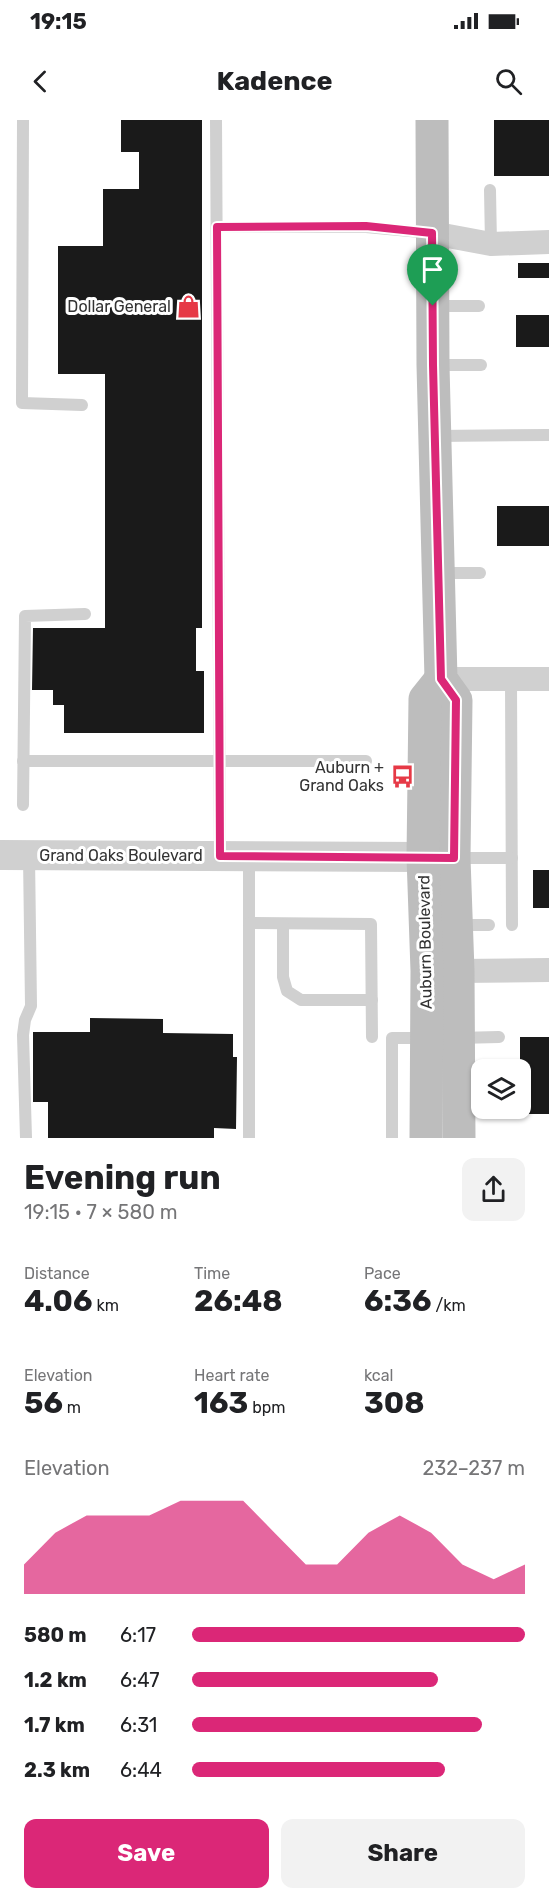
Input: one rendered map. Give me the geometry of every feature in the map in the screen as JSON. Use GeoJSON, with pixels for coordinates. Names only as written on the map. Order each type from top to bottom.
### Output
{"type":"FeatureCollection","features":[{"type":"Feature","properties":{"kind":"main road"},"geometry":{"type":"LineString","coordinates":[[432,120],[433,365],[441,679]]}},
{"type":"Feature","properties":{"kind":"main road","name":"Auburn Boulevard"},"geometry":{"type":"LineString","coordinates":[[441,679],[425,699],[438,857],[427,971],[442,1038],[463,1099],[459,1138]]}},
{"type":"Feature","properties":{"kind":"main road","name":"Auburn Boulevard"},"geometry":{"type":"LineString","coordinates":[[426,1138],[442,1038],[458,971],[457,925],[438,857]]}},
{"type":"Feature","properties":{"kind":"street"},"geometry":{"type":"LineString","coordinates":[[432,233],[491,244],[549,242]]}},
{"type":"Feature","properties":{"kind":"street"},"geometry":{"type":"LineString","coordinates":[[441,679],[549,679]]}},
{"type":"Feature","properties":{"kind":"street","name":"Grand Oaks Boulevard"},"geometry":{"type":"LineString","coordinates":[[0,855],[438,857]]}},
{"type":"Feature","properties":{"kind":"street"},"geometry":{"type":"LineString","coordinates":[[458,971],[549,970]]}},
{"type":"Feature","properties":{"kind":"lane"},"geometry":{"type":"LineString","coordinates":[[23,120],[22,403],[82,405]]}},
{"type":"Feature","properties":{"kind":"lane"},"geometry":{"type":"LineString","coordinates":[[216,120],[220,760],[234,856],[249,923],[249,1138]]}},
{"type":"Feature","properties":{"kind":"lane"},"geometry":{"type":"LineString","coordinates":[[490,190],[491,244]]}},
{"type":"Feature","properties":{"kind":"lane"},"geometry":{"type":"LineString","coordinates":[[217,227],[366,226],[432,233]]}},
{"type":"Feature","properties":{"kind":"lane"},"geometry":{"type":"LineString","coordinates":[[433,306],[479,306]]}},
{"type":"Feature","properties":{"kind":"lane"},"geometry":{"type":"LineString","coordinates":[[433,365],[481,365]]}},
{"type":"Feature","properties":{"kind":"lane"},"geometry":{"type":"LineString","coordinates":[[435,436],[549,435]]}},
{"type":"Feature","properties":{"kind":"lane"},"geometry":{"type":"LineString","coordinates":[[438,573],[480,573]]}},
{"type":"Feature","properties":{"kind":"lane"},"geometry":{"type":"LineString","coordinates":[[23,805],[25,616],[85,614]]}},
{"type":"Feature","properties":{"kind":"lane"},"geometry":{"type":"LineString","coordinates":[[511,680],[512,925]]}},
{"type":"Feature","properties":{"kind":"lane"},"geometry":{"type":"LineString","coordinates":[[23,761],[366,761]]}},
{"type":"Feature","properties":{"kind":"lane"},"geometry":{"type":"LineString","coordinates":[[26,1138],[23,1035],[25,1020],[31,1006],[29,855]]}},
{"type":"Feature","properties":{"kind":"lane"},"geometry":{"type":"LineString","coordinates":[[438,857],[512,858]]}},
{"type":"Feature","properties":{"kind":"lane"},"geometry":{"type":"LineString","coordinates":[[249,923],[371,924],[372,1037]]}},
{"type":"Feature","properties":{"kind":"lane"},"geometry":{"type":"LineString","coordinates":[[283,924],[283,976],[287,991],[301,1000],[372,1000]]}},
{"type":"Feature","properties":{"kind":"lane"},"geometry":{"type":"LineString","coordinates":[[457,925],[489,925]]}},
{"type":"Feature","properties":{"kind":"lane"},"geometry":{"type":"LineString","coordinates":[[392,1138],[392,1038],[499,1037]]}},
{"type":"Feature","properties":{"kind":"building"},"geometry":{"type":"Polygon","coordinates":[[[121,120],[202,120],[202,628],[196,628],[196,671],[204,671],[204,733],[64,733],[64,705],[53,705],[53,690],[32,690],[33,628],[105,628],[105,374],[58,374],[58,246],[103,246],[103,189],[139,189],[139,152],[121,152],[121,120]]]}},
{"type":"Feature","properties":{"kind":"building"},"geometry":{"type":"Polygon","coordinates":[[[494,120],[549,120],[549,176],[494,176],[494,120]]]}},
{"type":"Feature","properties":{"kind":"building"},"geometry":{"type":"Polygon","coordinates":[[[518,263],[549,263],[549,278],[518,278],[518,263]]]}},
{"type":"Feature","properties":{"kind":"building"},"geometry":{"type":"Polygon","coordinates":[[[516,315],[549,315],[549,347],[516,347],[516,315]]]}},
{"type":"Feature","properties":{"kind":"building"},"geometry":{"type":"Polygon","coordinates":[[[497,506],[549,506],[549,546],[497,546],[497,506]]]}},
{"type":"Feature","properties":{"kind":"building"},"geometry":{"type":"Polygon","coordinates":[[[533,870],[549,870],[549,908],[533,908],[533,870]]]}},
{"type":"Feature","properties":{"kind":"building"},"geometry":{"type":"Polygon","coordinates":[[[90,1018],[163,1019],[163,1033],[233,1034],[233,1057],[237,1057],[236,1129],[214,1128],[214,1138],[48,1138],[48,1102],[33,1102],[33,1032],[90,1032],[90,1018]]]}},
{"type":"Feature","properties":{"kind":"building"},"geometry":{"type":"Polygon","coordinates":[[[520,1037],[549,1037],[549,1114],[531,1114],[531,1059],[520,1059],[520,1037]]]}},
{"type":"Feature","properties":{"kind":"place","name":"Dollar General"},"geometry":{"type":"Point","coordinates":[189,306]}},
{"type":"Feature","properties":{"kind":"place","name":"Auburn + Grand Oaks"},"geometry":{"type":"Point","coordinates":[402,776]}},
{"type":"Feature","properties":{"kind":"route"},"geometry":{"type":"LineString","coordinates":[[366,226],[432,233],[433,306],[441,679],[456,700],[454,858],[220,856],[217,227],[366,226]]}}]}
